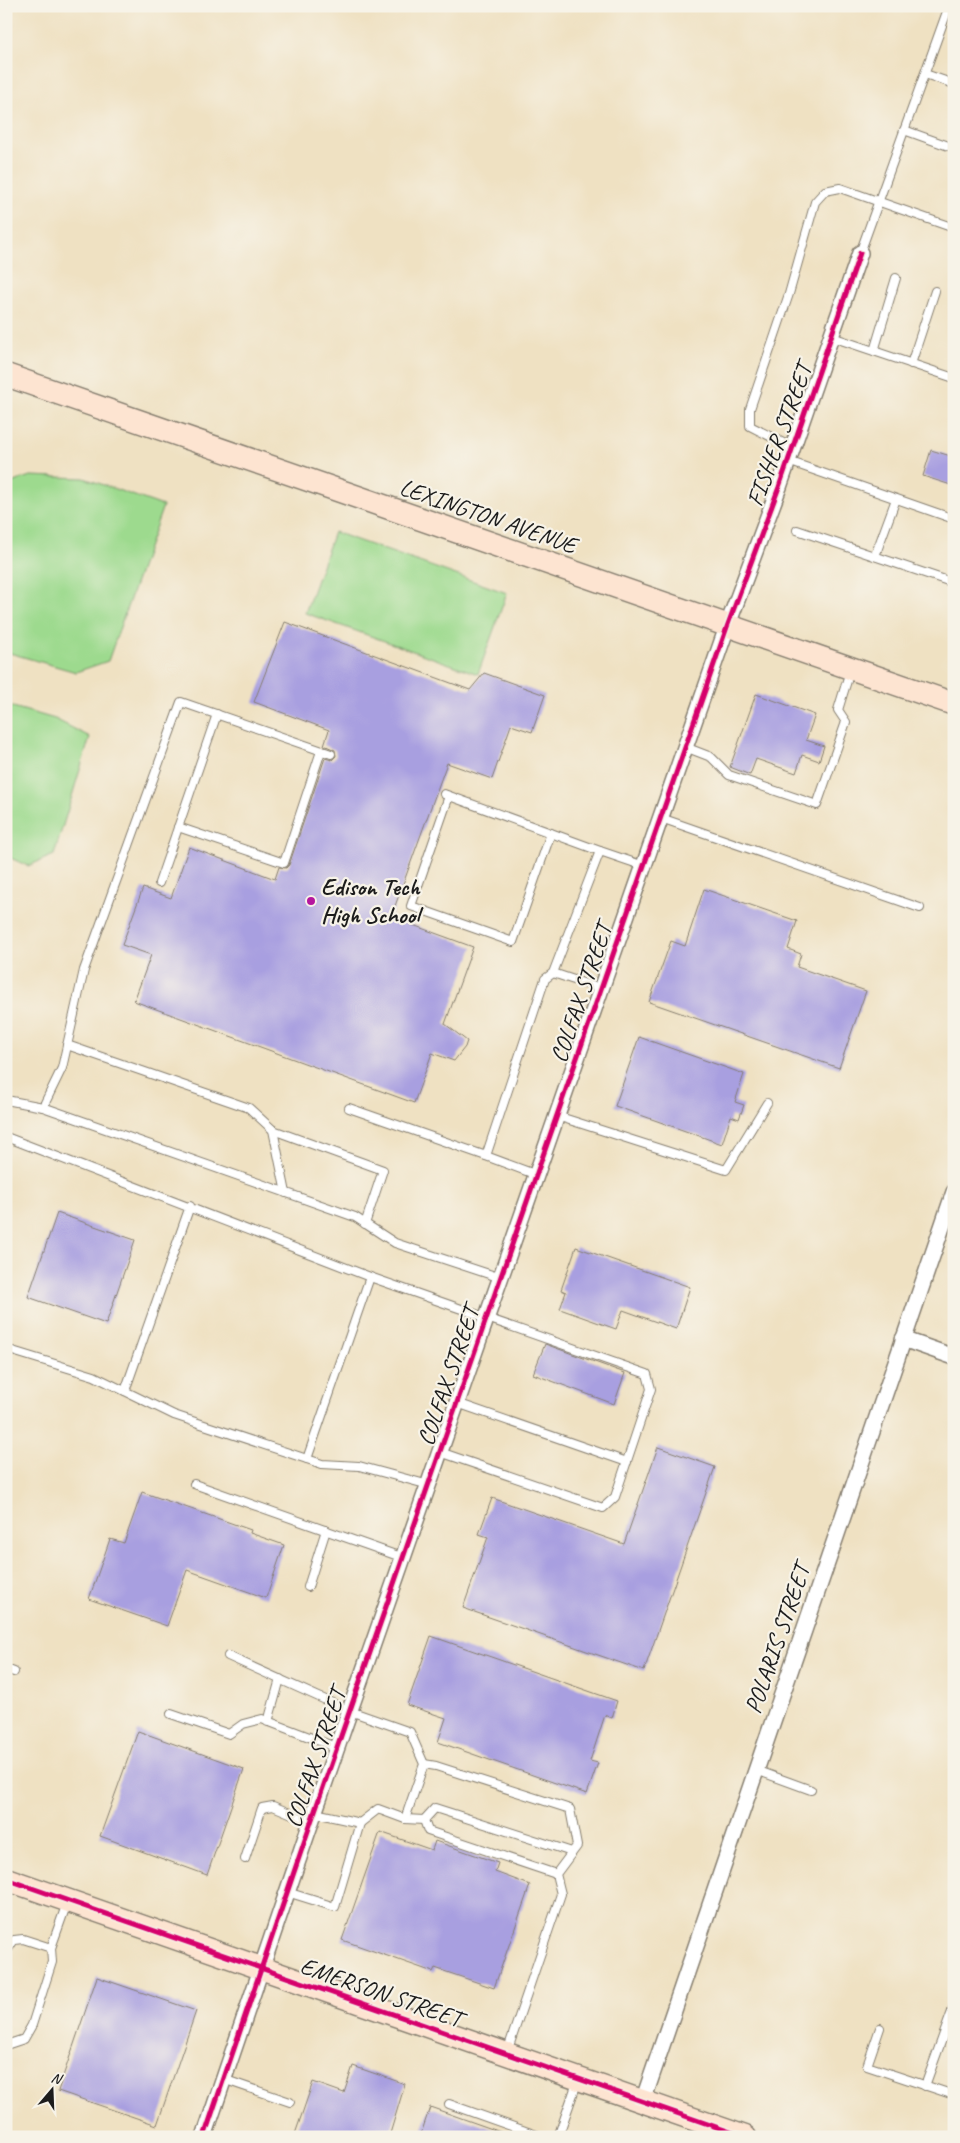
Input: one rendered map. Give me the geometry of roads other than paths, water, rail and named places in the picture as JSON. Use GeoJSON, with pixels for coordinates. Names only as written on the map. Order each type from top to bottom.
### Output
{"type":"FeatureCollection","features":[{"type":"Feature","properties":{"kind":"main road","name":"LEXINGTON AVENUE"},"geometry":{"type":"LineString","coordinates":[[6,375],[727,627],[954,704]]}},
{"type":"Feature","properties":{"kind":"main road","name":"EMERSON STREET"},"geometry":{"type":"LineString","coordinates":[[6,1879],[643,2101],[710,2128],[744,2137]]}},
{"type":"Feature","properties":{"kind":"street","name":"FISHER STREET"},"geometry":{"type":"LineString","coordinates":[[727,627],[860,253]]}},
{"type":"Feature","properties":{"kind":"street","name":"COLFAX STREET"},"geometry":{"type":"LineString","coordinates":[[204,2137],[287,1892],[727,627]]}},
{"type":"Feature","properties":{"kind":"street","name":"POLARIS STREET"},"geometry":{"type":"LineString","coordinates":[[643,2101],[954,1192]]}},
{"type":"Feature","properties":{"kind":"street"},"geometry":{"type":"LineString","coordinates":[[903,1339],[954,1357]]}},
{"type":"Feature","properties":{"kind":"lane"},"geometry":{"type":"LineString","coordinates":[[860,253],[949,6]]}},
{"type":"Feature","properties":{"kind":"lane"},"geometry":{"type":"LineString","coordinates":[[925,74],[954,84]]}},
{"type":"Feature","properties":{"kind":"lane"},"geometry":{"type":"LineString","coordinates":[[904,130],[954,148]]}},
{"type":"Feature","properties":{"kind":"lane"},"geometry":{"type":"LineString","coordinates":[[954,228],[840,188],[825,192],[815,202],[789,294],[750,409],[750,426],[790,454],[896,498],[954,519]]}},
{"type":"Feature","properties":{"kind":"lane"},"geometry":{"type":"LineString","coordinates":[[874,351],[896,278]]}},
{"type":"Feature","properties":{"kind":"lane"},"geometry":{"type":"LineString","coordinates":[[911,364],[935,291]]}},
{"type":"Feature","properties":{"kind":"lane"},"geometry":{"type":"LineString","coordinates":[[832,336],[954,378]]}},
{"type":"Feature","properties":{"kind":"lane"},"geometry":{"type":"LineString","coordinates":[[875,556],[896,498]]}},
{"type":"Feature","properties":{"kind":"lane"},"geometry":{"type":"LineString","coordinates":[[797,530],[954,583]]}},
{"type":"Feature","properties":{"kind":"lane"},"geometry":{"type":"LineString","coordinates":[[686,747],[711,757],[729,775],[817,805],[846,722],[838,710],[851,669]]}},
{"type":"Feature","properties":{"kind":"lane"},"geometry":{"type":"LineString","coordinates":[[43,1106],[62,1068],[84,970],[181,702],[331,754]]}},
{"type":"Feature","properties":{"kind":"lane"},"geometry":{"type":"LineString","coordinates":[[159,883],[217,714]]}},
{"type":"Feature","properties":{"kind":"lane"},"geometry":{"type":"LineString","coordinates":[[178,827],[284,863],[321,751]]}},
{"type":"Feature","properties":{"kind":"lane"},"geometry":{"type":"LineString","coordinates":[[552,833],[513,942],[411,906],[447,795],[644,866]]}},
{"type":"Feature","properties":{"kind":"lane"},"geometry":{"type":"LineString","coordinates":[[661,818],[920,908]]}},
{"type":"Feature","properties":{"kind":"lane"},"geometry":{"type":"LineString","coordinates":[[486,1156],[545,980],[553,973],[600,851]]}},
{"type":"Feature","properties":{"kind":"lane"},"geometry":{"type":"LineString","coordinates":[[553,973],[601,989]]}},
{"type":"Feature","properties":{"kind":"lane"},"geometry":{"type":"LineString","coordinates":[[67,1045],[249,1108],[273,1130],[383,1170],[365,1224]]}},
{"type":"Feature","properties":{"kind":"lane"},"geometry":{"type":"LineString","coordinates":[[6,1100],[43,1106],[354,1217],[395,1244],[501,1278]]}},
{"type":"Feature","properties":{"kind":"lane"},"geometry":{"type":"LineString","coordinates":[[557,1116],[726,1170],[767,1103]]}},
{"type":"Feature","properties":{"kind":"lane"},"geometry":{"type":"LineString","coordinates":[[350,1108],[537,1175]]}},
{"type":"Feature","properties":{"kind":"lane"},"geometry":{"type":"LineString","coordinates":[[273,1130],[286,1193]]}},
{"type":"Feature","properties":{"kind":"lane"},"geometry":{"type":"LineString","coordinates":[[6,1137],[190,1206],[370,1277],[646,1374],[651,1389],[615,1497],[603,1508],[440,1452]]}},
{"type":"Feature","properties":{"kind":"lane"},"geometry":{"type":"LineString","coordinates":[[125,1391],[190,1206]]}},
{"type":"Feature","properties":{"kind":"lane"},"geometry":{"type":"LineString","coordinates":[[307,1459],[370,1277]]}},
{"type":"Feature","properties":{"kind":"lane"},"geometry":{"type":"LineString","coordinates":[[6,1349],[94,1376],[174,1415],[322,1464],[359,1466],[429,1485]]}},
{"type":"Feature","properties":{"kind":"lane"},"geometry":{"type":"LineString","coordinates":[[457,1403],[627,1462]]}},
{"type":"Feature","properties":{"kind":"lane"},"geometry":{"type":"LineString","coordinates":[[194,1484],[404,1558]]}},
{"type":"Feature","properties":{"kind":"lane"},"geometry":{"type":"LineString","coordinates":[[308,1587],[326,1530]]}},
{"type":"Feature","properties":{"kind":"lane"},"geometry":{"type":"LineString","coordinates":[[228,1656],[350,1711],[410,1732],[424,1764],[405,1819]]}},
{"type":"Feature","properties":{"kind":"lane"},"geometry":{"type":"LineString","coordinates":[[268,1722],[280,1679]]}},
{"type":"Feature","properties":{"kind":"lane"},"geometry":{"type":"LineString","coordinates":[[171,1714],[229,1734],[243,1724],[262,1719],[338,1748]]}},
{"type":"Feature","properties":{"kind":"lane"},"geometry":{"type":"LineString","coordinates":[[424,1764],[436,1766],[570,1809],[577,1846],[556,1874]]}},
{"type":"Feature","properties":{"kind":"lane"},"geometry":{"type":"LineString","coordinates":[[756,1770],[811,1790]]}},
{"type":"Feature","properties":{"kind":"lane"},"geometry":{"type":"LineString","coordinates":[[245,1859],[262,1808],[273,1806],[313,1817],[360,1823]]}},
{"type":"Feature","properties":{"kind":"lane"},"geometry":{"type":"LineString","coordinates":[[424,1820],[435,1808],[572,1852]]}},
{"type":"Feature","properties":{"kind":"lane"},"geometry":{"type":"LineString","coordinates":[[287,1892],[335,1907],[360,1823],[378,1809],[405,1819],[424,1820]]}},
{"type":"Feature","properties":{"kind":"lane"},"geometry":{"type":"LineString","coordinates":[[424,1820],[428,1831],[556,1874]]}},
{"type":"Feature","properties":{"kind":"lane"},"geometry":{"type":"LineString","coordinates":[[506,2054],[561,1894],[556,1874]]}},
{"type":"Feature","properties":{"kind":"lane"},"geometry":{"type":"LineString","coordinates":[[6,2046],[24,2039],[32,2025],[52,1962],[51,1948],[67,1901]]}},
{"type":"Feature","properties":{"kind":"lane"},"geometry":{"type":"LineString","coordinates":[[6,1952],[14,1940],[23,1938],[51,1948]]}},
{"type":"Feature","properties":{"kind":"lane"},"geometry":{"type":"LineString","coordinates":[[925,2086],[954,2006]]}},
{"type":"Feature","properties":{"kind":"lane"},"geometry":{"type":"LineString","coordinates":[[880,2028],[867,2066],[954,2095]]}},
{"type":"Feature","properties":{"kind":"lane"},"geometry":{"type":"LineString","coordinates":[[223,2079],[290,2102]]}},
{"type":"Feature","properties":{"kind":"lane"},"geometry":{"type":"LineString","coordinates":[[558,2137],[578,2079]]}},
{"type":"Feature","properties":{"kind":"lane"},"geometry":{"type":"LineString","coordinates":[[449,2104],[542,2137]]}},
{"type":"Feature","properties":{"kind":"place","name":"Edison Tech High School"},"geometry":{"type":"Point","coordinates":[311,901]}}]}
